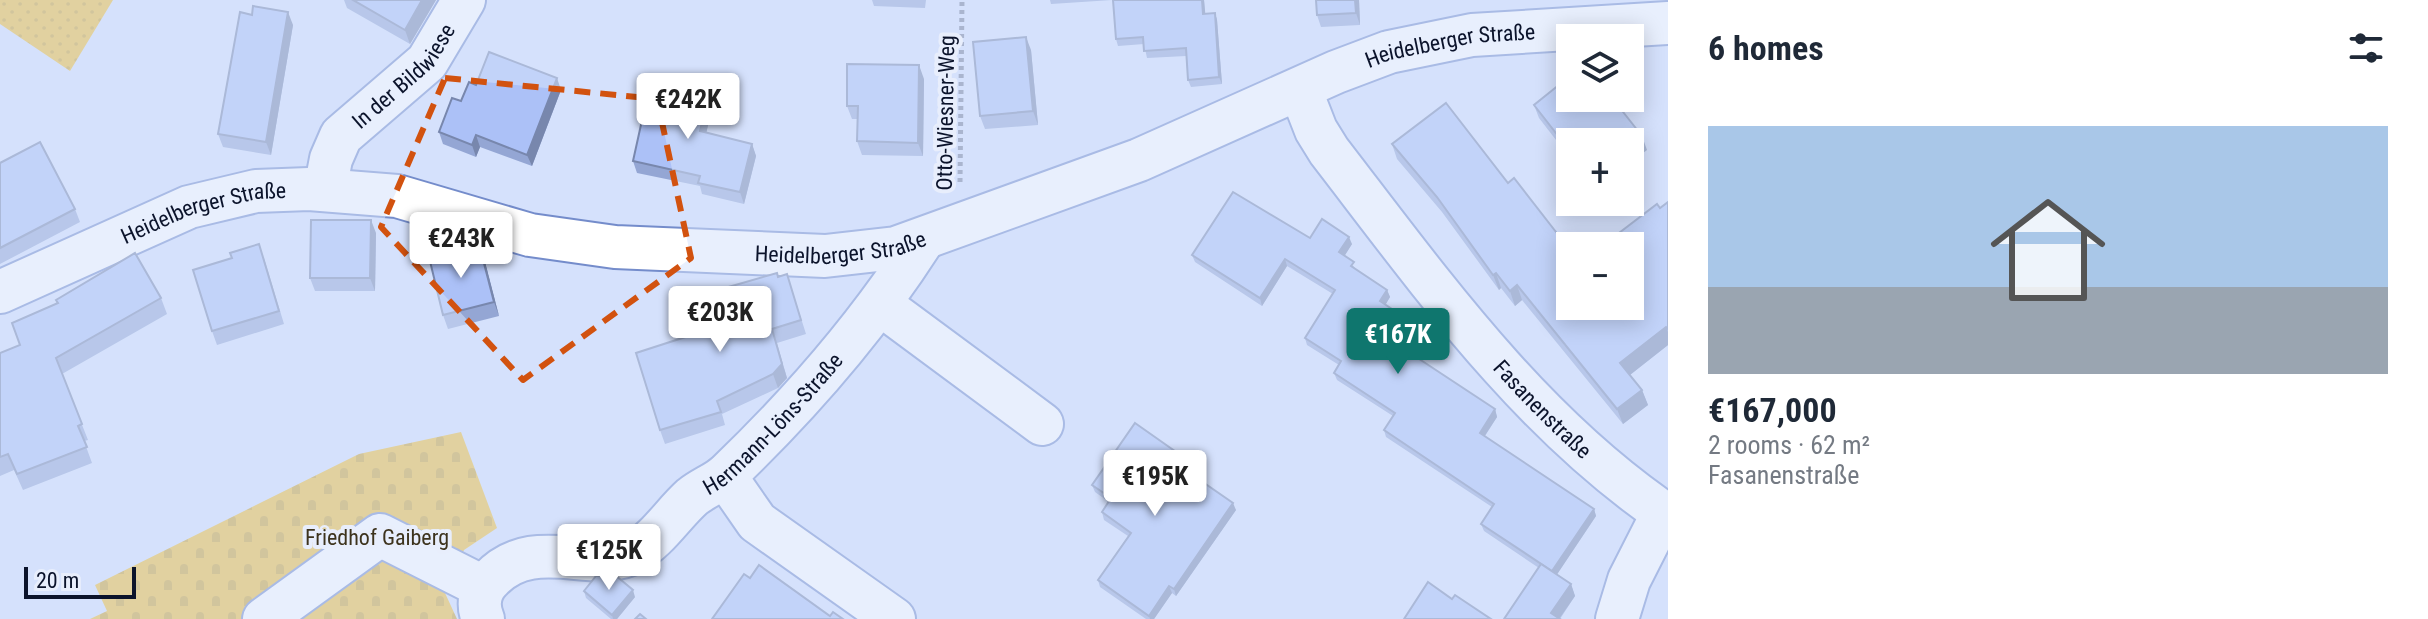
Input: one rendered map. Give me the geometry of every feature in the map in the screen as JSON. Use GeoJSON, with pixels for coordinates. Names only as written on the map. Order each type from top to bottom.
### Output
{"type":"FeatureCollection","features":[{"type":"Feature","properties":{"kind":"street","name":"In der Bildwiese"},"geometry":{"type":"LineString","coordinates":[[325,190],[341,136],[427,62],[464,0]]}},
{"type":"Feature","properties":{"kind":"street","name":"Heidelberger Straße"},"geometry":{"type":"LineString","coordinates":[[0,292],[210,200],[256,191],[325,190],[397,196],[530,235],[615,247],[825,256],[886,249],[941,233],[1139,160],[1363,62],[1436,41],[1543,29],[1668,23]]}},
{"type":"Feature","properties":{"kind":"street","name":"Fasanenstraße"},"geometry":{"type":"LineString","coordinates":[[1300,89],[1329,151],[1486,351],[1549,416],[1665,514]]}},
{"type":"Feature","properties":{"kind":"street","name":"Hermann-Löns-Straße"},"geometry":{"type":"LineString","coordinates":[[483,603],[507,566],[534,558],[627,556],[641,548],[694,496],[725,476],[826,372],[941,233]]}},
{"type":"Feature","properties":{"kind":"street"},"geometry":{"type":"LineString","coordinates":[[880,304],[1042,424]]}},
{"type":"Feature","properties":{"kind":"street"},"geometry":{"type":"LineString","coordinates":[[725,476],[757,522],[894,619]]}},
{"type":"Feature","properties":{"kind":"street"},"geometry":{"type":"LineString","coordinates":[[1617,619],[1635,566],[1665,514]]}},
{"type":"Feature","properties":{"kind":"street"},"geometry":{"type":"LineString","coordinates":[[264,619],[380,535],[483,603]]}},
{"type":"Feature","properties":{"kind":"path","name":"Otto-Wiesner-Weg"},"geometry":{"type":"LineString","coordinates":[[941,233],[962,0]]}},
{"type":"Feature","properties":{"kind":"highlighted area"},"geometry":{"type":"Polygon","coordinates":[[[445,78],[657,99],[691,258],[523,380],[381,227],[445,78]]]}},
{"type":"Feature","properties":{"kind":"green space"},"geometry":{"type":"Polygon","coordinates":[[[0,0],[113,0],[70,71],[0,24],[0,0]]]}},
{"type":"Feature","properties":{"kind":"green space","name":"Friedhof Gaiberg"},"geometry":{"type":"Polygon","coordinates":[[[461,432],[497,528],[464,550],[445,593],[457,619],[90,619],[107,611],[95,585],[359,454],[461,432]]]}},
{"type":"Feature","properties":{"kind":"building"},"geometry":{"type":"Polygon","coordinates":[[[353,0],[422,0],[405,30],[353,0]]]}},
{"type":"Feature","properties":{"kind":"building"},"geometry":{"type":"Polygon","coordinates":[[[1113,0],[1202,0],[1203,14],[1215,13],[1219,77],[1188,80],[1186,48],[1144,51],[1143,37],[1116,39],[1113,0]]]}},
{"type":"Feature","properties":{"kind":"building"},"geometry":{"type":"Polygon","coordinates":[[[1316,0],[1355,0],[1356,13],[1317,15],[1316,0]]]}},
{"type":"Feature","properties":{"kind":"building"},"geometry":{"type":"Polygon","coordinates":[[[253,6],[288,12],[266,142],[218,134],[240,12],[252,15],[253,6]]]}},
{"type":"Feature","properties":{"kind":"building"},"geometry":{"type":"Polygon","coordinates":[[[1026,37],[1033,111],[980,116],[973,42],[1026,37]]]}},
{"type":"Feature","properties":{"kind":"building"},"geometry":{"type":"Polygon","coordinates":[[[489,52],[557,78],[527,155],[476,135],[472,145],[439,132],[452,98],[461,101],[469,82],[476,85],[489,52]]]}},
{"type":"Feature","properties":{"kind":"building"},"geometry":{"type":"Polygon","coordinates":[[[847,64],[919,65],[918,143],[857,141],[858,106],[847,106],[847,64]]]}},
{"type":"Feature","properties":{"kind":"building"},"geometry":{"type":"Polygon","coordinates":[[[650,84],[708,97],[700,131],[752,144],[740,192],[698,183],[700,176],[633,161],[650,84]]]}},
{"type":"Feature","properties":{"kind":"building"},"geometry":{"type":"Polygon","coordinates":[[[1556,87],[1556,112],[1623,112],[1636,128],[1556,128],[1556,133],[1534,105],[1556,87]]]}},
{"type":"Feature","properties":{"kind":"building"},"geometry":{"type":"Polygon","coordinates":[[[1446,103],[1508,183],[1514,178],[1556,232],[1556,320],[1644,320],[1644,232],[1620,232],[1657,204],[1660,208],[1668,202],[1668,329],[1666,327],[1620,363],[1642,390],[1617,409],[1517,285],[1510,291],[1496,273],[1493,275],[1437,197],[1392,144],[1446,103]]]}},
{"type":"Feature","properties":{"kind":"building"},"geometry":{"type":"Polygon","coordinates":[[[40,142],[75,209],[0,248],[0,163],[40,142]]]}},
{"type":"Feature","properties":{"kind":"building"},"geometry":{"type":"Polygon","coordinates":[[[1233,192],[1310,238],[1322,219],[1349,237],[1339,252],[1354,262],[1351,266],[1387,290],[1380,301],[1416,325],[1401,347],[1495,409],[1480,433],[1594,509],[1552,571],[1481,524],[1494,504],[1384,430],[1395,413],[1334,373],[1341,361],[1305,338],[1335,290],[1285,259],[1260,298],[1192,255],[1233,192]]]}},
{"type":"Feature","properties":{"kind":"building"},"geometry":{"type":"Polygon","coordinates":[[[311,220],[371,220],[370,278],[310,278],[311,220]]]}},
{"type":"Feature","properties":{"kind":"building"},"geometry":{"type":"Polygon","coordinates":[[[259,244],[279,311],[212,331],[193,270],[232,258],[230,253],[259,244]]]}},
{"type":"Feature","properties":{"kind":"building"},"geometry":{"type":"Polygon","coordinates":[[[479,244],[494,302],[443,315],[429,257],[479,244]]]}},
{"type":"Feature","properties":{"kind":"building"},"geometry":{"type":"Polygon","coordinates":[[[135,253],[161,298],[56,358],[82,424],[78,426],[87,447],[17,474],[8,454],[0,457],[0,353],[20,345],[12,323],[58,303],[56,300],[135,253]]]}},
{"type":"Feature","properties":{"kind":"building"},"geometry":{"type":"Polygon","coordinates":[[[777,273],[778,277],[787,274],[801,320],[772,329],[782,364],[773,374],[717,401],[721,412],[660,430],[636,353],[735,321],[725,288],[777,273]]]}},
{"type":"Feature","properties":{"kind":"building"},"geometry":{"type":"Polygon","coordinates":[[[1135,423],[1189,461],[1184,469],[1233,503],[1174,589],[1169,586],[1149,616],[1098,580],[1131,533],[1102,512],[1111,498],[1092,485],[1135,423]]]}},
{"type":"Feature","properties":{"kind":"building"},"geometry":{"type":"Polygon","coordinates":[[[1541,564],[1571,584],[1551,613],[1560,619],[1504,619],[1541,564]]]}},
{"type":"Feature","properties":{"kind":"building"},"geometry":{"type":"Polygon","coordinates":[[[759,565],[830,616],[833,612],[843,619],[712,619],[744,574],[750,578],[759,565]]]}},
{"type":"Feature","properties":{"kind":"building"},"geometry":{"type":"Polygon","coordinates":[[[615,575],[633,590],[612,615],[584,591],[596,576],[615,575]]]}},
{"type":"Feature","properties":{"kind":"building"},"geometry":{"type":"Polygon","coordinates":[[[1428,582],[1452,599],[1455,595],[1491,619],[1404,619],[1428,582]]]}}]}
